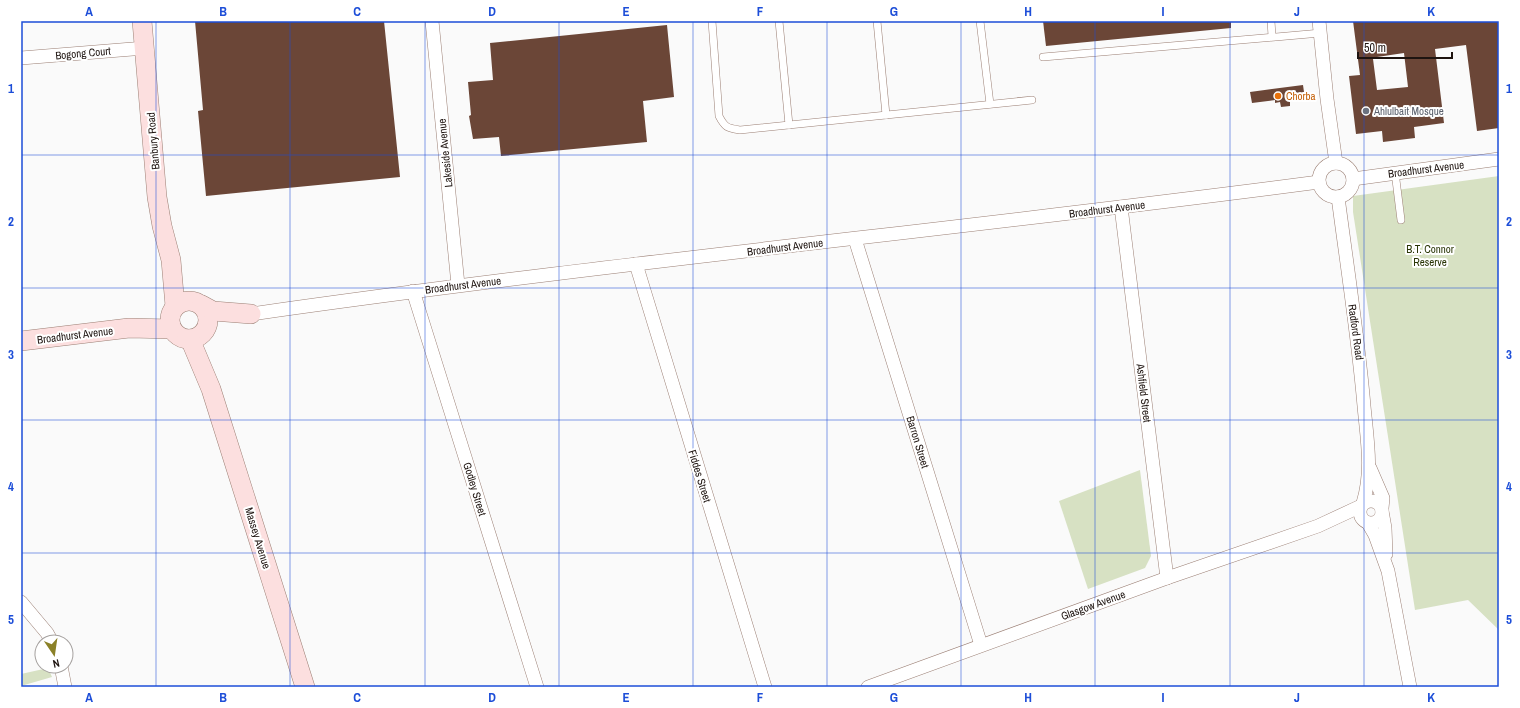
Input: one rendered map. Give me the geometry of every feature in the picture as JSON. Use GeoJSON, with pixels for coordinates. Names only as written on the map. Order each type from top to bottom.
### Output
{"type":"FeatureCollection","features":[{"type":"Feature","properties":{"kind":"street","name":"Banbury Road"},"geometry":{"type":"LineString","coordinates":[[142,21],[157,197],[162,226],[182,311],[208,316],[200,333]]}},
{"type":"Feature","properties":{"kind":"street","name":"Lakeside Avenue"},"geometry":{"type":"LineString","coordinates":[[432,21],[458,285]]}},
{"type":"Feature","properties":{"kind":"street"},"geometry":{"type":"LineString","coordinates":[[1320,27],[1327,99],[1336,163]]}},
{"type":"Feature","properties":{"kind":"street","name":"Bogong Court"},"geometry":{"type":"LineString","coordinates":[[21,58],[145,48]]}},
{"type":"Feature","properties":{"kind":"street","name":"Broadhurst Avenue"},"geometry":{"type":"LineString","coordinates":[[1353,179],[1395,172],[1499,159]]}},
{"type":"Feature","properties":{"kind":"street"},"geometry":{"type":"LineString","coordinates":[[1336,163],[1346,166],[1352,174],[1353,179],[1351,189],[1343,196],[1332,197],[1323,191],[1319,182],[1322,171],[1326,167],[1336,163]]}},
{"type":"Feature","properties":{"kind":"street","name":"Broadhurst Avenue"},"geometry":{"type":"LineString","coordinates":[[200,333],[223,321],[251,314],[413,290],[1121,207],[1319,182]]}},
{"type":"Feature","properties":{"kind":"street","name":"Radford Road"},"geometry":{"type":"LineString","coordinates":[[1338,197],[1362,380],[1370,468],[1367,490],[1362,504]]}},
{"type":"Feature","properties":{"kind":"street","name":"Ashfield Street"},"geometry":{"type":"LineString","coordinates":[[1121,207],[1167,578]]}},
{"type":"Feature","properties":{"kind":"street","name":"Barron Street"},"geometry":{"type":"LineString","coordinates":[[855,238],[981,645]]}},
{"type":"Feature","properties":{"kind":"street","name":"Fiddes Street"},"geometry":{"type":"LineString","coordinates":[[636,264],[765,687]]}},
{"type":"Feature","properties":{"kind":"street","name":"Godley Street"},"geometry":{"type":"LineString","coordinates":[[413,290],[537,687]]}},
{"type":"Feature","properties":{"kind":"street","name":"Broadhurst Avenue"},"geometry":{"type":"LineString","coordinates":[[21,341],[129,328],[182,311],[213,311],[251,314]]}},
{"type":"Feature","properties":{"kind":"street"},"geometry":{"type":"LineString","coordinates":[[182,311],[179,336],[200,333]]}},
{"type":"Feature","properties":{"kind":"street","name":"Massey Avenue"},"geometry":{"type":"LineString","coordinates":[[200,333],[211,389],[305,687]]}},
{"type":"Feature","properties":{"kind":"street","name":"Radford Road"},"geometry":{"type":"LineString","coordinates":[[1370,468],[1383,498],[1382,510],[1385,528],[1386,561],[1410,687]]}},
{"type":"Feature","properties":{"kind":"street"},"geometry":{"type":"LineString","coordinates":[[1370,500],[1374,500],[1380,505],[1382,515],[1378,520],[1366,521],[1360,513],[1362,504],[1370,500]]}},
{"type":"Feature","properties":{"kind":"street","name":"Glasgow Avenue"},"geometry":{"type":"LineString","coordinates":[[1318,526],[1362,504]]}},
{"type":"Feature","properties":{"kind":"street","name":"Glasgow Avenue"},"geometry":{"type":"LineString","coordinates":[[873,686],[981,645],[1167,578],[1318,526],[1345,520],[1366,521]]}},
{"type":"Feature","properties":{"kind":"street","name":"Radford Road"},"geometry":{"type":"LineString","coordinates":[[1366,521],[1386,561]]}},
{"type":"Feature","properties":{"kind":"street"},"geometry":{"type":"LineString","coordinates":[[21,602],[48,634]]}},
{"type":"Feature","properties":{"kind":"street"},"geometry":{"type":"LineString","coordinates":[[63,674],[65,687]]}},
{"type":"Feature","properties":{"kind":"lane"},"geometry":{"type":"LineString","coordinates":[[712,21],[719,116],[723,124],[728,128],[740,130],[1032,100]]}},
{"type":"Feature","properties":{"kind":"lane"},"geometry":{"type":"LineString","coordinates":[[779,21],[788,125]]}},
{"type":"Feature","properties":{"kind":"lane"},"geometry":{"type":"LineString","coordinates":[[877,21],[886,115]]}},
{"type":"Feature","properties":{"kind":"lane"},"geometry":{"type":"LineString","coordinates":[[980,21],[990,104]]}},
{"type":"Feature","properties":{"kind":"lane"},"geometry":{"type":"LineString","coordinates":[[1271,21],[1272,36]]}},
{"type":"Feature","properties":{"kind":"lane"},"geometry":{"type":"LineString","coordinates":[[1043,57],[1272,36],[1320,27]]}},
{"type":"Feature","properties":{"kind":"lane"},"geometry":{"type":"LineString","coordinates":[[1395,172],[1401,220]]}},
{"type":"Feature","properties":{"kind":"green space","name":"B.T. Connor Reserve"},"geometry":{"type":"Polygon","coordinates":[[[1499,176],[1499,630],[1468,600],[1415,610],[1353,212],[1353,196],[1499,176]]]}},
{"type":"Feature","properties":{"kind":"green space"},"geometry":{"type":"Polygon","coordinates":[[[1140,470],[1151,556],[1145,568],[1088,589],[1059,501],[1140,470]]]}},
{"type":"Feature","properties":{"kind":"green space"},"geometry":{"type":"Polygon","coordinates":[[[34,671],[34,674],[51,674],[52,677],[21,686],[21,674],[34,671]]]}},
{"type":"Feature","properties":{"kind":"building"},"geometry":{"type":"Polygon","coordinates":[[[195,21],[384,21],[400,177],[206,196],[198,111],[203,110],[195,21]]]}},
{"type":"Feature","properties":{"kind":"building"},"geometry":{"type":"Polygon","coordinates":[[[1043,21],[1231,21],[1231,28],[1046,46],[1043,21]]]}},
{"type":"Feature","properties":{"kind":"building"},"geometry":{"type":"Polygon","coordinates":[[[1353,21],[1499,21],[1499,128],[1477,131],[1466,45],[1435,49],[1444,123],[1414,127],[1415,138],[1383,142],[1382,131],[1356,134],[1349,76],[1360,75],[1353,21]],[[1404,53],[1377,57],[1377,59],[1373,59],[1377,90],[1408,87],[1404,53]]]}},
{"type":"Feature","properties":{"kind":"building"},"geometry":{"type":"Polygon","coordinates":[[[667,25],[674,97],[643,101],[647,142],[501,156],[499,137],[473,139],[469,116],[471,115],[468,82],[493,80],[490,43],[667,25]]]}},
{"type":"Feature","properties":{"kind":"building","name":"Chorba"},"geometry":{"type":"Polygon","coordinates":[[[1303,85],[1305,99],[1290,101],[1290,106],[1281,107],[1280,102],[1275,103],[1275,100],[1252,103],[1250,92],[1303,85]]]}},
{"type":"Feature","properties":{"kind":"place","name":"Chorba"},"geometry":{"type":"Point","coordinates":[1278,96]}},
{"type":"Feature","properties":{"kind":"place","name":"Ahlulbait Mosque"},"geometry":{"type":"Point","coordinates":[1366,111]}}]}
